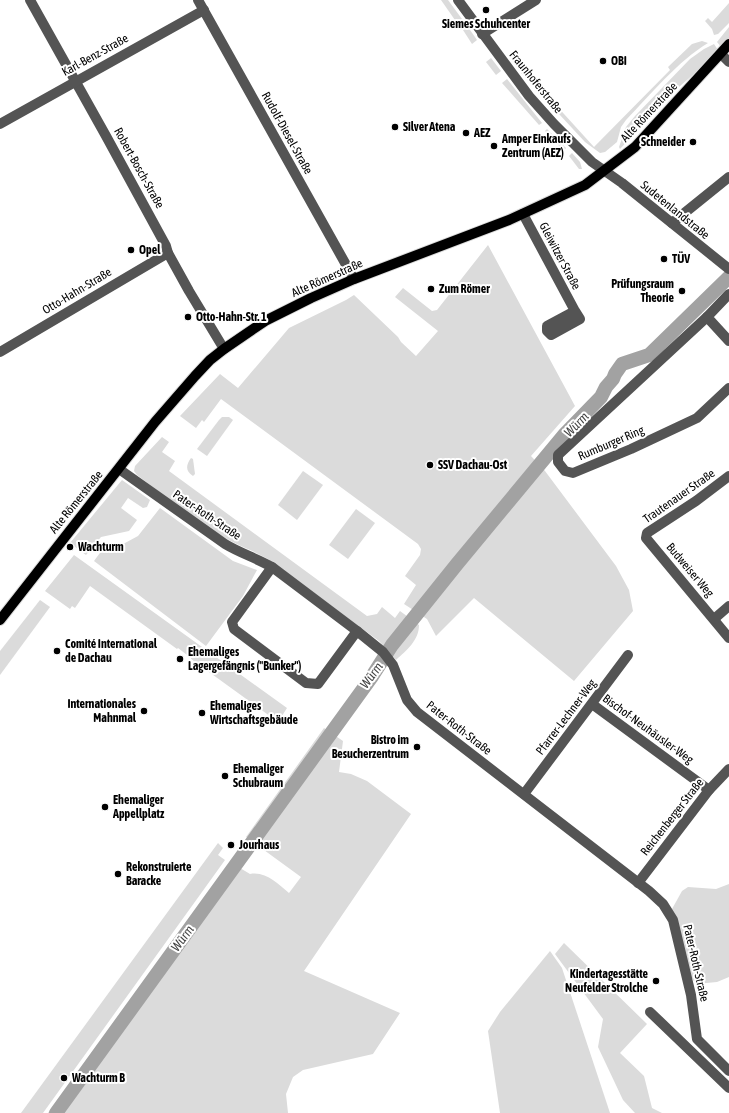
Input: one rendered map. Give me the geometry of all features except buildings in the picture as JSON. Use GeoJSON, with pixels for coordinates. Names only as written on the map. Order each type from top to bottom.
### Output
{"type":"FeatureCollection","features":[{"type":"Feature","properties":{"kind":"main road","name":"Alte Römerstraße"},"geometry":{"type":"LineString","coordinates":[[0,620],[155,422],[210,360],[224,349],[276,315],[354,279],[523,214],[580,188],[635,147],[729,44]]}},
{"type":"Feature","properties":{"kind":"street","name":"Robert-Bosch-Straße"},"geometry":{"type":"LineString","coordinates":[[30,0],[166,246],[189,291],[224,349]]}},
{"type":"Feature","properties":{"kind":"street","name":"Rudolf-Diesel-Straße"},"geometry":{"type":"LineString","coordinates":[[198,0],[354,279]]}},
{"type":"Feature","properties":{"kind":"street","name":"Fraunhoferstraße"},"geometry":{"type":"LineString","coordinates":[[458,0],[538,107],[592,162],[604,171]]}},
{"type":"Feature","properties":{"kind":"street"},"geometry":{"type":"LineString","coordinates":[[482,34],[536,0]]}},
{"type":"Feature","properties":{"kind":"street","name":"Karl-Benz-Straße"},"geometry":{"type":"LineString","coordinates":[[0,124],[204,10]]}},
{"type":"Feature","properties":{"kind":"street"},"geometry":{"type":"LineString","coordinates":[[720,54],[729,62]]}},
{"type":"Feature","properties":{"kind":"street","name":"Sudetenlandstraße"},"geometry":{"type":"LineString","coordinates":[[604,171],[672,223],[727,268]]}},
{"type":"Feature","properties":{"kind":"street"},"geometry":{"type":"LineString","coordinates":[[672,223],[729,177]]}},
{"type":"Feature","properties":{"kind":"street","name":"Gleiwitzer Straße"},"geometry":{"type":"LineString","coordinates":[[523,214],[575,310]]}},
{"type":"Feature","properties":{"kind":"street","name":"Otto-Hahn-Straße"},"geometry":{"type":"LineString","coordinates":[[0,352],[168,252]]}},
{"type":"Feature","properties":{"kind":"street","name":"Rumburger Ring"},"geometry":{"type":"LineString","coordinates":[[729,294],[707,317],[558,455],[558,462],[565,471],[573,473],[631,449],[697,418],[729,388]]}},
{"type":"Feature","properties":{"kind":"street"},"geometry":{"type":"LineString","coordinates":[[707,317],[729,341]]}},
{"type":"Feature","properties":{"kind":"street","name":"Pater-Roth-Straße"},"geometry":{"type":"LineString","coordinates":[[119,469],[225,544],[241,553],[259,559],[272,567],[357,631],[386,656],[397,673],[407,700],[417,712],[663,904],[673,920],[692,995],[697,1039],[729,1071]]}},
{"type":"Feature","properties":{"kind":"street","name":"Trautenauer Straße"},"geometry":{"type":"LineString","coordinates":[[646,538],[647,533],[696,501],[729,476]]}},
{"type":"Feature","properties":{"kind":"street","name":"Budweiser Weg"},"geometry":{"type":"LineString","coordinates":[[646,538],[729,638]]}},
{"type":"Feature","properties":{"kind":"street"},"geometry":{"type":"LineString","coordinates":[[272,567],[232,622],[234,629],[240,634],[306,683],[318,684],[357,631]]}},
{"type":"Feature","properties":{"kind":"street"},"geometry":{"type":"LineString","coordinates":[[714,619],[729,606]]}},
{"type":"Feature","properties":{"kind":"street","name":"Pfarrer-Lechner-Weg"},"geometry":{"type":"LineString","coordinates":[[524,794],[628,655]]}},
{"type":"Feature","properties":{"kind":"street","name":"Bischof-Neuhäusler-Weg"},"geometry":{"type":"LineString","coordinates":[[592,704],[709,790]]}},
{"type":"Feature","properties":{"kind":"street","name":"Reichenberger Straße"},"geometry":{"type":"LineString","coordinates":[[638,883],[709,790],[729,769]]}},
{"type":"Feature","properties":{"kind":"street"},"geometry":{"type":"LineString","coordinates":[[650,1012],[729,1088]]}},
{"type":"Feature","properties":{"kind":"shaded area"},"geometry":{"type":"Polygon","coordinates":[[[441,0],[448,0],[462,19],[457,23],[441,0]]]}},
{"type":"Feature","properties":{"kind":"shaded area"},"geometry":{"type":"Polygon","coordinates":[[[729,3],[729,23],[718,34],[714,35],[712,29],[705,21],[708,18],[712,22],[729,3]]]}},
{"type":"Feature","properties":{"kind":"shaded area"},"geometry":{"type":"Polygon","coordinates":[[[468,27],[477,40],[472,44],[463,30],[468,27]]]}},
{"type":"Feature","properties":{"kind":"shaded area"},"geometry":{"type":"Polygon","coordinates":[[[729,27],[729,38],[721,47],[717,42],[729,27]]]}},
{"type":"Feature","properties":{"kind":"shaded area"},"geometry":{"type":"Polygon","coordinates":[[[702,41],[708,43],[697,50],[665,78],[626,120],[621,127],[617,142],[605,152],[600,153],[585,142],[521,73],[524,70],[594,147],[670,70],[668,67],[692,44],[702,41]]]}},
{"type":"Feature","properties":{"kind":"shaded area"},"geometry":{"type":"Polygon","coordinates":[[[714,44],[718,50],[709,61],[672,93],[620,149],[619,147],[626,127],[635,116],[690,59],[714,44]]]}},
{"type":"Feature","properties":{"kind":"shaded area"},"geometry":{"type":"Polygon","coordinates":[[[491,58],[501,71],[496,75],[486,62],[491,58]]]}},
{"type":"Feature","properties":{"kind":"shaded area"},"geometry":{"type":"Polygon","coordinates":[[[507,79],[542,123],[539,125],[502,83],[507,79]]]}},
{"type":"Feature","properties":{"kind":"shaded area"},"geometry":{"type":"Polygon","coordinates":[[[547,129],[566,148],[564,151],[545,131],[547,129]]]}},
{"type":"Feature","properties":{"kind":"shaded area"},"geometry":{"type":"Polygon","coordinates":[[[572,153],[580,162],[582,169],[579,169],[569,156],[572,153]]]}},
{"type":"Feature","properties":{"kind":"shaded area","name":"SSV Dachau-Ost"},"geometry":{"type":"Polygon","coordinates":[[[488,245],[575,406],[531,456],[545,471],[616,566],[629,590],[633,611],[574,681],[474,598],[436,636],[427,619],[404,604],[416,585],[405,576],[420,555],[421,549],[418,544],[221,399],[204,422],[202,420],[196,428],[180,416],[220,374],[238,388],[289,328],[354,295],[416,356],[438,331],[395,297],[403,288],[432,311],[437,310],[488,245]]]}},
{"type":"Feature","properties":{"kind":"shaded area"},"geometry":{"type":"Polygon","coordinates":[[[222,417],[229,417],[233,420],[207,456],[197,449],[222,417]]]}},
{"type":"Feature","properties":{"kind":"shaded area"},"geometry":{"type":"Polygon","coordinates":[[[162,437],[169,442],[162,452],[175,461],[169,471],[367,616],[377,614],[382,607],[395,618],[400,611],[419,625],[417,635],[412,644],[396,660],[379,641],[268,559],[220,535],[184,511],[137,475],[134,471],[135,466],[162,437]]]}},
{"type":"Feature","properties":{"kind":"shaded area"},"geometry":{"type":"Polygon","coordinates":[[[191,458],[193,459],[195,474],[193,476],[187,468],[191,458]]]}},
{"type":"Feature","properties":{"kind":"shaded area"},"geometry":{"type":"Polygon","coordinates":[[[303,471],[323,485],[297,520],[278,505],[303,471]]]}},
{"type":"Feature","properties":{"kind":"shaded area"},"geometry":{"type":"Polygon","coordinates":[[[122,480],[150,500],[147,507],[143,508],[128,498],[121,508],[137,520],[129,531],[101,537],[86,555],[70,543],[122,480]]]}},
{"type":"Feature","properties":{"kind":"shaded area"},"geometry":{"type":"Polygon","coordinates":[[[160,508],[233,561],[257,570],[243,596],[206,646],[94,561],[105,546],[125,543],[138,536],[160,508]]]}},
{"type":"Feature","properties":{"kind":"shaded area"},"geometry":{"type":"Polygon","coordinates":[[[356,509],[375,523],[348,559],[329,545],[356,509]]]}},
{"type":"Feature","properties":{"kind":"shaded area"},"geometry":{"type":"Polygon","coordinates":[[[74,555],[287,708],[278,722],[178,648],[177,649],[90,586],[75,608],[72,606],[70,609],[45,591],[74,555]]]}},
{"type":"Feature","properties":{"kind":"shaded area"},"geometry":{"type":"Polygon","coordinates":[[[40,600],[50,607],[0,675],[0,651],[40,600]]]}},
{"type":"Feature","properties":{"kind":"shaded area"},"geometry":{"type":"Polygon","coordinates":[[[324,728],[343,741],[339,772],[351,774],[367,781],[411,814],[304,971],[400,1013],[373,1054],[303,1070],[293,1077],[286,1094],[288,1113],[48,1113],[230,862],[250,874],[261,874],[266,876],[289,893],[301,877],[246,837],[324,728]]]}},
{"type":"Feature","properties":{"kind":"shaded area"},"geometry":{"type":"Polygon","coordinates":[[[218,843],[223,848],[218,855],[225,860],[43,1113],[21,1113],[218,843]]]}},
{"type":"Feature","properties":{"kind":"shaded area"},"geometry":{"type":"Polygon","coordinates":[[[729,884],[729,977],[717,982],[696,984],[691,977],[672,909],[682,891],[688,887],[716,889],[729,884]]]}},
{"type":"Feature","properties":{"kind":"shaded area"},"geometry":{"type":"Polygon","coordinates":[[[564,943],[647,1024],[620,1053],[644,1076],[652,1108],[662,1113],[635,1113],[623,1100],[598,1047],[603,1019],[555,954],[564,943]]]}},
{"type":"Feature","properties":{"kind":"shaded area"},"geometry":{"type":"Polygon","coordinates":[[[550,951],[562,968],[610,1113],[500,1113],[488,1031],[500,1012],[550,951]]]}},
{"type":"Feature","properties":{"kind":"waterway","name":"Würm"},"geometry":{"type":"LineString","coordinates":[[56,1113],[371,678],[392,645],[457,564],[564,435],[601,397],[622,364],[649,355],[729,277]]}},
{"type":"Feature","properties":{"kind":"place","name":"Siemes Schuhcenter"},"geometry":{"type":"Point","coordinates":[486,10]}},
{"type":"Feature","properties":{"kind":"place","name":"OBI"},"geometry":{"type":"Point","coordinates":[603,61]}},
{"type":"Feature","properties":{"kind":"place","name":"Silver Atena"},"geometry":{"type":"Point","coordinates":[395,127]}},
{"type":"Feature","properties":{"kind":"place","name":"AEZ"},"geometry":{"type":"Point","coordinates":[466,133]}},
{"type":"Feature","properties":{"kind":"place","name":"Schneider"},"geometry":{"type":"Point","coordinates":[693,142]}},
{"type":"Feature","properties":{"kind":"place","name":"Amper Einkaufs Zentrum (AEZ)"},"geometry":{"type":"Point","coordinates":[494,146]}},
{"type":"Feature","properties":{"kind":"place","name":"Opel"},"geometry":{"type":"Point","coordinates":[131,250]}},
{"type":"Feature","properties":{"kind":"place","name":"TÜV"},"geometry":{"type":"Point","coordinates":[664,259]}},
{"type":"Feature","properties":{"kind":"place","name":"Zum Römer"},"geometry":{"type":"Point","coordinates":[431,289]}},
{"type":"Feature","properties":{"kind":"place","name":"Prüfungsraum Theorie"},"geometry":{"type":"Point","coordinates":[682,291]}},
{"type":"Feature","properties":{"kind":"place","name":"Otto-Hahn-Str. 1"},"geometry":{"type":"Point","coordinates":[188,317]}},
{"type":"Feature","properties":{"kind":"place","name":"SSV Dachau-Ost"},"geometry":{"type":"Point","coordinates":[430,465]}},
{"type":"Feature","properties":{"kind":"place","name":"Wachturm"},"geometry":{"type":"Point","coordinates":[70,547]}},
{"type":"Feature","properties":{"kind":"place","name":"Comité International de Dachau"},"geometry":{"type":"Point","coordinates":[57,651]}},
{"type":"Feature","properties":{"kind":"place","name":"Ehemaliges Lagergefängnis (\"Bunker\")"},"geometry":{"type":"Point","coordinates":[180,659]}},
{"type":"Feature","properties":{"kind":"place","name":"Internationales Mahnmal"},"geometry":{"type":"Point","coordinates":[144,711]}},
{"type":"Feature","properties":{"kind":"place","name":"Ehemaliges Wirtschaftsgebäude"},"geometry":{"type":"Point","coordinates":[202,713]}},
{"type":"Feature","properties":{"kind":"place","name":"Bistro im Besucherzentrum"},"geometry":{"type":"Point","coordinates":[417,747]}},
{"type":"Feature","properties":{"kind":"place","name":"Ehemaliger Schubraum"},"geometry":{"type":"Point","coordinates":[225,776]}},
{"type":"Feature","properties":{"kind":"place","name":"Ehemaliger Appellplatz"},"geometry":{"type":"Point","coordinates":[105,807]}},
{"type":"Feature","properties":{"kind":"place","name":"Jourhaus"},"geometry":{"type":"Point","coordinates":[231,845]}},
{"type":"Feature","properties":{"kind":"place","name":"Rekonstruierte Baracke"},"geometry":{"type":"Point","coordinates":[118,874]}},
{"type":"Feature","properties":{"kind":"place","name":"Kindertagesstätte Neufelder Strolche"},"geometry":{"type":"Point","coordinates":[656,981]}},
{"type":"Feature","properties":{"kind":"place","name":"Wachturm B"},"geometry":{"type":"Point","coordinates":[64,1078]}}]}
